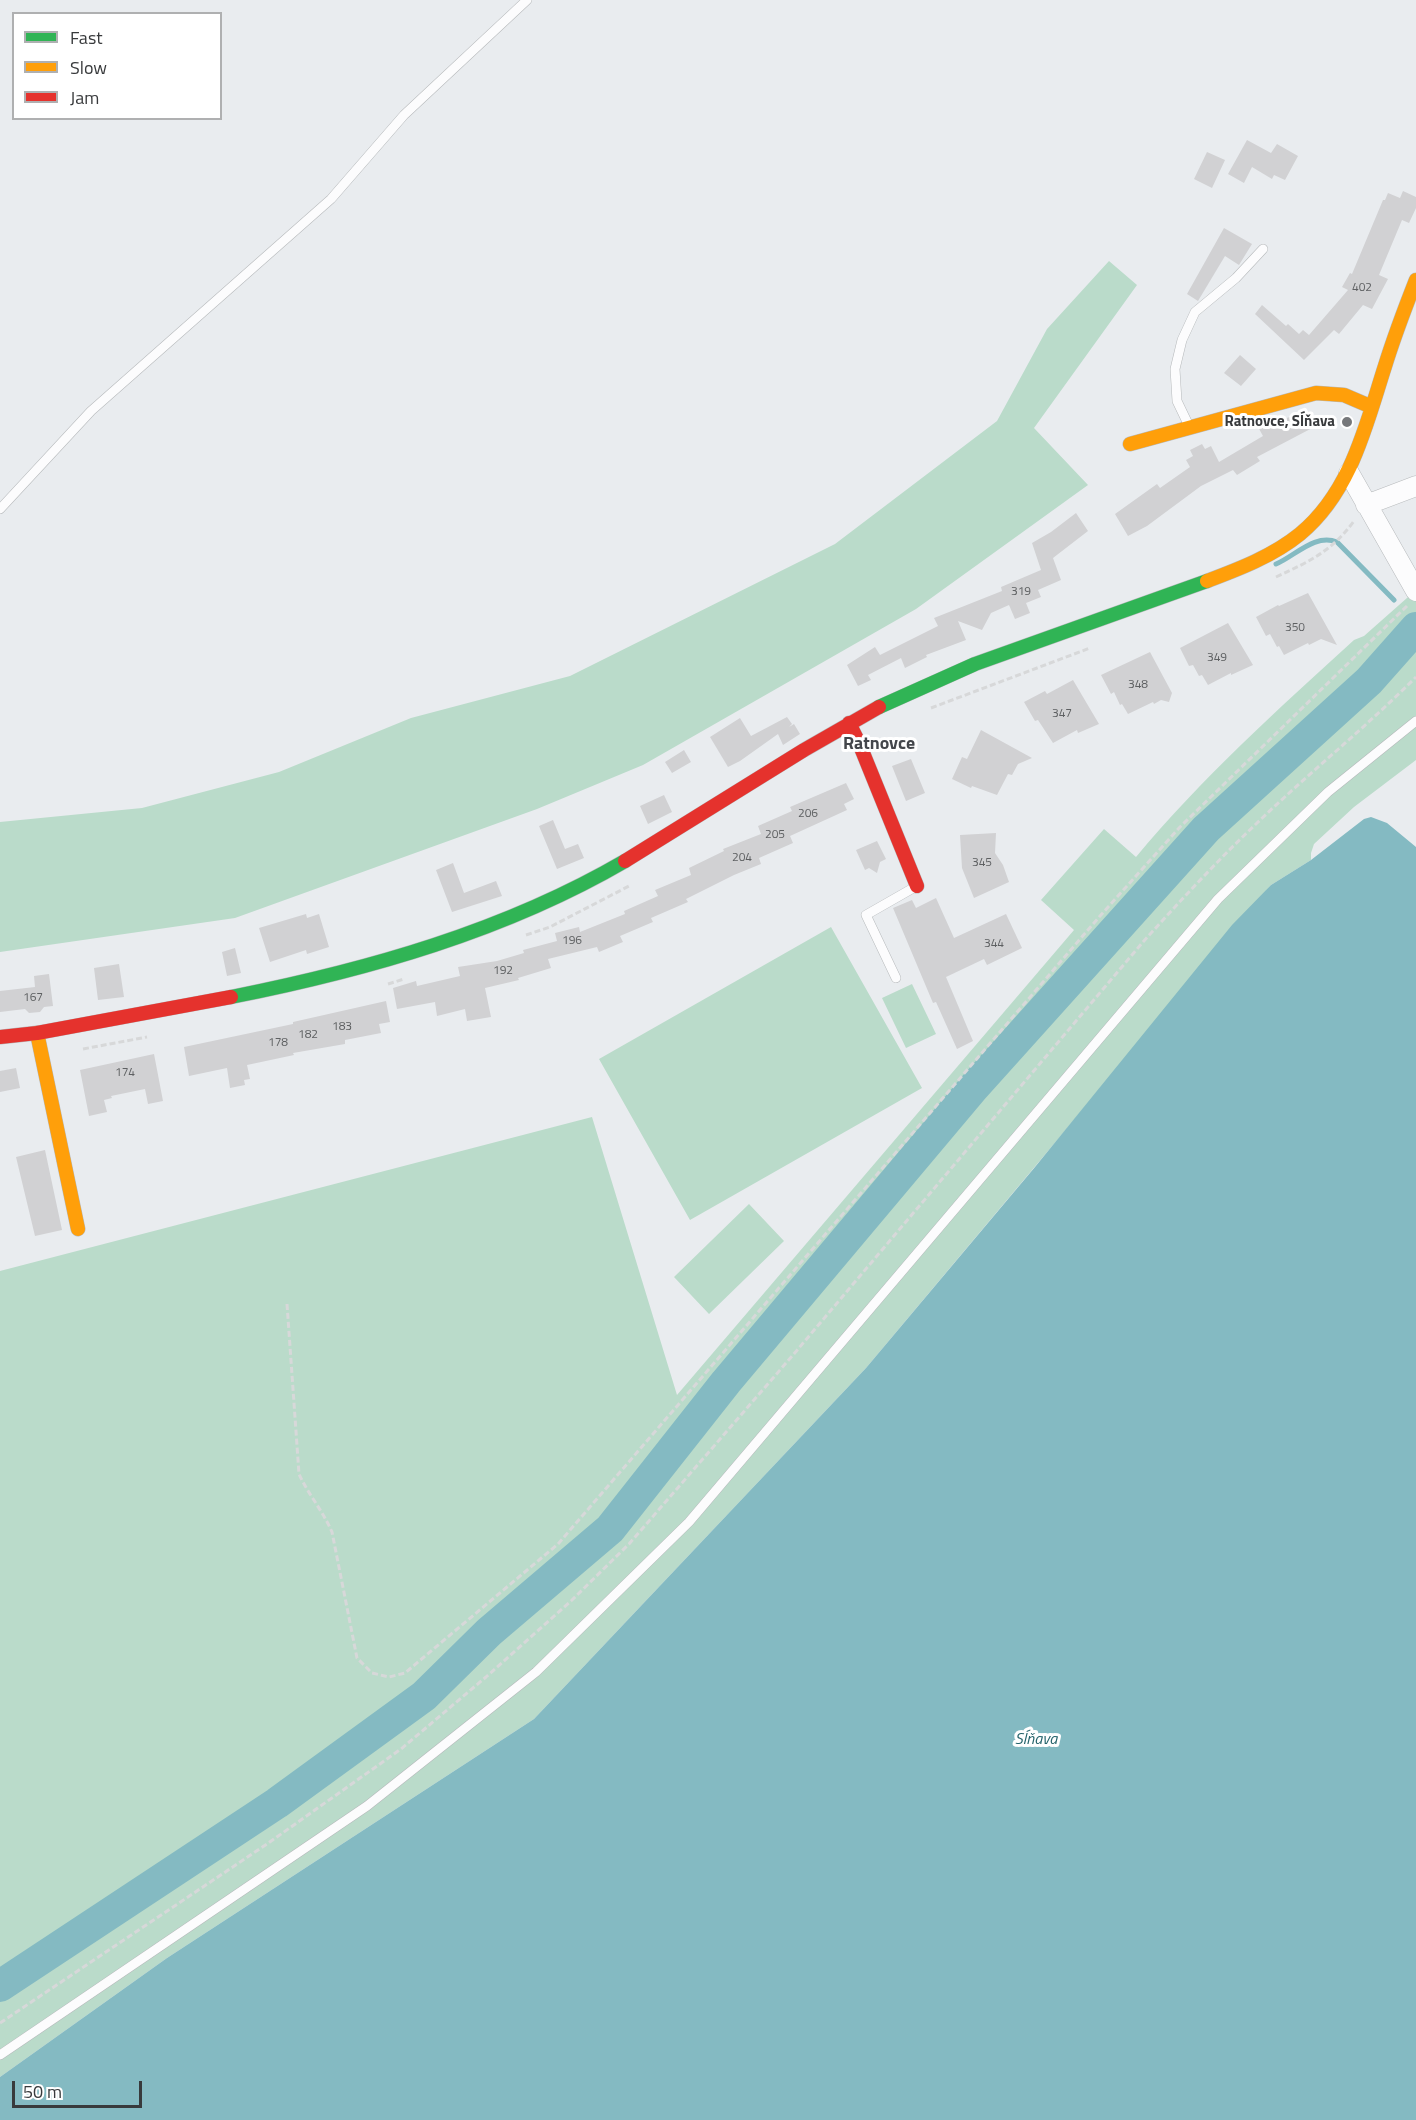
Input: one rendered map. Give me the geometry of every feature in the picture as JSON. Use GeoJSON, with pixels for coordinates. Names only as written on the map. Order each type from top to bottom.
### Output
{"type":"FeatureCollection","features":[{"type":"Feature","properties":{"kind":"main road"},"geometry":{"type":"LineString","coordinates":[[0,1037],[37,1033],[207,1002],[334,973],[448,940],[502,920],[571,890],[638,854],[849,723],[911,690],[1029,644],[1214,579],[1259,559],[1310,525],[1333,499],[1349,473],[1396,330],[1416,280]]}},
{"type":"Feature","properties":{"kind":"main road"},"geometry":{"type":"LineString","coordinates":[[1130,444],[1316,393],[1344,395],[1372,406]]}},
{"type":"Feature","properties":{"kind":"main road"},"geometry":{"type":"LineString","coordinates":[[849,723],[917,886]]}},
{"type":"Feature","properties":{"kind":"main road"},"geometry":{"type":"LineString","coordinates":[[37,1033],[78,1229]]}},
{"type":"Feature","properties":{"kind":"street"},"geometry":{"type":"LineString","coordinates":[[1349,473],[1412,598]]}},
{"type":"Feature","properties":{"kind":"street"},"geometry":{"type":"LineString","coordinates":[[1366,505],[1416,486]]}},
{"type":"Feature","properties":{"kind":"lane"},"geometry":{"type":"LineString","coordinates":[[0,508],[91,411],[332,199],[404,115],[527,0]]}},
{"type":"Feature","properties":{"kind":"lane"},"geometry":{"type":"LineString","coordinates":[[1190,428],[1177,401],[1175,369],[1182,340],[1195,312],[1236,278],[1263,249]]}},
{"type":"Feature","properties":{"kind":"lane"},"geometry":{"type":"LineString","coordinates":[[0,2055],[367,1806],[536,1672],[689,1522],[1218,899],[1328,792],[1416,720]]}},
{"type":"Feature","properties":{"kind":"lane"},"geometry":{"type":"LineString","coordinates":[[896,978],[866,915],[917,886]]}},
{"type":"Feature","properties":{"kind":"path"},"geometry":{"type":"LineString","coordinates":[[287,1304],[299,1474],[332,1532],[357,1658],[372,1673],[389,1677],[405,1673],[558,1544],[1100,916],[1164,845],[1412,598]]}},
{"type":"Feature","properties":{"kind":"path"},"geometry":{"type":"LineString","coordinates":[[0,2022],[257,1850],[401,1749],[572,1600],[636,1535],[793,1355],[1143,942],[1201,878],[1258,821],[1378,715],[1416,677]]}},
{"type":"Feature","properties":{"kind":"green space"},"geometry":{"type":"Polygon","coordinates":[[[1109,261],[1137,285],[1034,428],[1088,485],[916,609],[643,765],[537,809],[235,918],[0,952],[0,822],[142,808],[279,772],[411,718],[570,676],[835,544],[997,421],[1047,329],[1109,261]]]}},
{"type":"Feature","properties":{"kind":"green space"},"geometry":{"type":"Polygon","coordinates":[[[1416,590],[1416,760],[1354,807],[1314,844],[1311,860],[1271,885],[866,1368],[534,1719],[167,1958],[0,2077],[0,1271],[592,1117],[677,1395],[1074,930],[1041,900],[1104,829],[1136,857],[1187,799],[1269,718],[1354,640],[1364,636],[1416,590]]]}},
{"type":"Feature","properties":{"kind":"green space"},"geometry":{"type":"Polygon","coordinates":[[[831,927],[922,1088],[690,1220],[599,1059],[831,927]]]}},
{"type":"Feature","properties":{"kind":"green space"},"geometry":{"type":"Polygon","coordinates":[[[912,984],[936,1034],[906,1048],[882,998],[912,984]]]}},
{"type":"Feature","properties":{"kind":"green space"},"geometry":{"type":"Polygon","coordinates":[[[749,1204],[784,1241],[709,1314],[674,1277],[749,1204]]]}},
{"type":"Feature","properties":{"kind":"water","name":"Sĺňava"},"geometry":{"type":"Polygon","coordinates":[[[1371,817],[1387,823],[1416,847],[1416,2120],[0,2120],[0,2077],[167,1958],[534,1719],[866,1368],[1035,1167],[1232,925],[1271,885],[1311,860],[1364,819],[1371,817]]]}},
{"type":"Feature","properties":{"kind":"building"},"geometry":{"type":"Polygon","coordinates":[[[1247,140],[1271,153],[1277,144],[1298,156],[1285,180],[1274,175],[1272,179],[1252,167],[1244,183],[1228,174],[1247,140]]]}},
{"type":"Feature","properties":{"kind":"building"},"geometry":{"type":"Polygon","coordinates":[[[1207,152],[1225,160],[1212,188],[1194,179],[1207,152]]]}},
{"type":"Feature","properties":{"kind":"building"},"geometry":{"type":"Polygon","coordinates":[[[1403,191],[1416,197],[1416,208],[1409,223],[1402,220],[1379,275],[1388,279],[1372,309],[1363,305],[1339,334],[1334,330],[1304,360],[1255,314],[1262,305],[1286,326],[1288,324],[1299,334],[1303,330],[1309,335],[1348,290],[1342,287],[1350,273],[1352,274],[1383,200],[1388,193],[1400,198],[1403,191]]]}},
{"type":"Feature","properties":{"kind":"building"},"geometry":{"type":"Polygon","coordinates":[[[1224,228],[1252,244],[1239,265],[1225,256],[1198,301],[1187,294],[1224,228]]]}},
{"type":"Feature","properties":{"kind":"building"},"geometry":{"type":"Polygon","coordinates":[[[1240,355],[1256,369],[1241,386],[1224,373],[1240,355]]]}},
{"type":"Feature","properties":{"kind":"building"},"geometry":{"type":"Polygon","coordinates":[[[1309,411],[1316,426],[1257,457],[1260,461],[1237,475],[1233,470],[1201,486],[1147,526],[1128,536],[1115,514],[1157,484],[1160,488],[1190,467],[1186,460],[1193,456],[1190,450],[1202,444],[1205,449],[1211,446],[1219,462],[1263,436],[1258,427],[1309,411]]]}},
{"type":"Feature","properties":{"kind":"building"},"geometry":{"type":"Polygon","coordinates":[[[1076,513],[1088,531],[1053,558],[1061,580],[1038,590],[1041,597],[1026,603],[1030,613],[1015,619],[1009,605],[991,613],[982,630],[958,621],[966,640],[926,655],[927,657],[905,668],[901,658],[868,675],[871,680],[858,686],[847,665],[875,647],[880,655],[938,626],[934,618],[1002,591],[1001,587],[1041,570],[1032,543],[1076,513]]]}},
{"type":"Feature","properties":{"kind":"building"},"geometry":{"type":"Polygon","coordinates":[[[1308,593],[1337,645],[1321,639],[1284,655],[1270,634],[1266,636],[1256,617],[1308,593]]]}},
{"type":"Feature","properties":{"kind":"building"},"geometry":{"type":"Polygon","coordinates":[[[1228,623],[1253,665],[1208,685],[1193,665],[1189,666],[1180,648],[1228,623]]]}},
{"type":"Feature","properties":{"kind":"building"},"geometry":{"type":"Polygon","coordinates":[[[1150,652],[1172,693],[1169,702],[1161,700],[1154,704],[1153,702],[1128,714],[1122,704],[1120,705],[1114,692],[1111,694],[1101,675],[1150,652]]]}},
{"type":"Feature","properties":{"kind":"building"},"geometry":{"type":"Polygon","coordinates":[[[1073,680],[1099,724],[1078,733],[1077,730],[1053,743],[1038,720],[1035,721],[1024,702],[1045,691],[1047,694],[1073,680]]]}},
{"type":"Feature","properties":{"kind":"building"},"geometry":{"type":"Polygon","coordinates":[[[787,717],[792,724],[789,727],[794,724],[800,734],[783,745],[778,734],[728,767],[710,737],[740,718],[751,736],[787,717]]]}},
{"type":"Feature","properties":{"kind":"building"},"geometry":{"type":"Polygon","coordinates":[[[981,730],[1032,758],[1018,764],[1012,775],[1008,774],[997,795],[972,786],[971,788],[952,779],[962,757],[967,759],[981,730]]]}},
{"type":"Feature","properties":{"kind":"building"},"geometry":{"type":"Polygon","coordinates":[[[684,750],[691,762],[672,773],[665,762],[684,750]]]}},
{"type":"Feature","properties":{"kind":"building"},"geometry":{"type":"Polygon","coordinates":[[[911,759],[925,793],[906,801],[892,766],[911,759]]]}},
{"type":"Feature","properties":{"kind":"building"},"geometry":{"type":"Polygon","coordinates":[[[846,783],[854,799],[844,804],[847,810],[790,836],[793,843],[759,858],[761,864],[734,875],[686,899],[688,902],[651,918],[653,922],[620,936],[623,942],[599,952],[597,947],[548,959],[551,968],[518,978],[519,980],[485,988],[491,1017],[467,1021],[465,1009],[437,1016],[435,1002],[397,1009],[393,988],[416,981],[417,986],[460,976],[458,967],[497,961],[524,953],[523,950],[557,941],[555,933],[579,927],[580,932],[625,914],[624,911],[658,896],[655,890],[691,875],[689,868],[724,851],[723,849],[761,834],[758,826],[792,811],[790,807],[846,783]]]}},
{"type":"Feature","properties":{"kind":"building"},"geometry":{"type":"Polygon","coordinates":[[[664,795],[672,812],[648,824],[640,806],[664,795]]]}},
{"type":"Feature","properties":{"kind":"building"},"geometry":{"type":"Polygon","coordinates":[[[553,820],[565,849],[578,844],[584,858],[557,869],[539,826],[553,820]]]}},
{"type":"Feature","properties":{"kind":"building"},"geometry":{"type":"Polygon","coordinates":[[[996,833],[995,853],[1003,865],[1009,882],[974,898],[962,868],[960,835],[996,833]]]}},
{"type":"Feature","properties":{"kind":"building"},"geometry":{"type":"Polygon","coordinates":[[[877,841],[886,859],[880,862],[877,873],[869,868],[865,870],[856,850],[877,841]]]}},
{"type":"Feature","properties":{"kind":"building"},"geometry":{"type":"Polygon","coordinates":[[[453,863],[464,893],[496,881],[502,896],[452,912],[436,870],[453,863]]]}},
{"type":"Feature","properties":{"kind":"building"},"geometry":{"type":"Polygon","coordinates":[[[936,898],[954,938],[1006,914],[1022,948],[987,965],[984,959],[946,977],[973,1041],[957,1049],[936,1002],[933,1003],[893,908],[912,900],[916,908],[936,898]]]}},
{"type":"Feature","properties":{"kind":"building"},"geometry":{"type":"Polygon","coordinates":[[[306,914],[307,918],[319,914],[329,947],[307,954],[306,950],[270,962],[259,928],[306,914]]]}},
{"type":"Feature","properties":{"kind":"building"},"geometry":{"type":"Polygon","coordinates":[[[235,948],[241,973],[227,976],[222,952],[235,948]]]}},
{"type":"Feature","properties":{"kind":"building"},"geometry":{"type":"Polygon","coordinates":[[[119,964],[124,997],[98,1000],[94,968],[119,964]]]}},
{"type":"Feature","properties":{"kind":"building"},"geometry":{"type":"Polygon","coordinates":[[[49,974],[53,1006],[44,1007],[40,1012],[29,1013],[25,1009],[0,1012],[0,991],[35,987],[34,976],[49,974]]]}},
{"type":"Feature","properties":{"kind":"building"},"geometry":{"type":"Polygon","coordinates":[[[386,1001],[390,1022],[379,1024],[381,1033],[345,1040],[345,1044],[293,1053],[294,1055],[247,1065],[250,1079],[244,1080],[245,1085],[230,1088],[227,1068],[189,1076],[184,1047],[386,1001]]]}},
{"type":"Feature","properties":{"kind":"building"},"geometry":{"type":"Polygon","coordinates":[[[154,1054],[163,1101],[148,1104],[145,1089],[111,1096],[112,1098],[104,1100],[107,1112],[89,1116],[80,1070],[154,1054]]]}},
{"type":"Feature","properties":{"kind":"building"},"geometry":{"type":"Polygon","coordinates":[[[16,1068],[20,1088],[0,1092],[0,1071],[16,1068]]]}},
{"type":"Feature","properties":{"kind":"building"},"geometry":{"type":"Polygon","coordinates":[[[45,1150],[62,1230],[35,1236],[16,1157],[45,1150]]]}},
{"type":"Feature","properties":{"kind":"waterway"},"geometry":{"type":"LineString","coordinates":[[1276,564],[1313,543],[1329,540],[1337,542],[1394,600]]}},
{"type":"Feature","properties":{"kind":"waterway"},"geometry":{"type":"LineString","coordinates":[[1411,621],[1416,628]]}},
{"type":"Feature","properties":{"kind":"waterway"},"geometry":{"type":"LineString","coordinates":[[0,1986],[277,1803],[424,1696],[489,1632],[610,1529],[726,1382],[974,1087],[1206,829],[1369,681],[1416,628]]}},
{"type":"Feature","properties":{"kind":"traffic: fast"},"geometry":{"type":"LineString","coordinates":[[879,707],[975,664],[1207,581]]}},
{"type":"Feature","properties":{"kind":"traffic: fast"},"geometry":{"type":"LineString","coordinates":[[231,997],[384,961],[434,945],[532,908],[625,861]]}},
{"type":"Feature","properties":{"kind":"traffic: slow"},"geometry":{"type":"LineString","coordinates":[[1207,581],[1255,561],[1290,542],[1318,517],[1332,498],[1344,478],[1363,434],[1392,344],[1416,280]]}},
{"type":"Feature","properties":{"kind":"traffic: slow"},"geometry":{"type":"LineString","coordinates":[[1130,444],[1316,393],[1344,395],[1372,407]]}},
{"type":"Feature","properties":{"kind":"traffic: slow"},"geometry":{"type":"LineString","coordinates":[[37,1033],[78,1229]]}},
{"type":"Feature","properties":{"kind":"traffic: jam"},"geometry":{"type":"LineString","coordinates":[[625,861],[804,750],[879,707]]}},
{"type":"Feature","properties":{"kind":"traffic: jam"},"geometry":{"type":"LineString","coordinates":[[849,723],[917,886]]}},
{"type":"Feature","properties":{"kind":"traffic: jam"},"geometry":{"type":"LineString","coordinates":[[0,1037],[37,1033],[231,997]]}},
{"type":"Feature","properties":{"kind":"place","name":"Ratnovce, Sĺňava"},"geometry":{"type":"Point","coordinates":[1347,422]}},
{"type":"Feature","properties":{"kind":"district","name":"Ratnovce"},"geometry":{"type":"Point","coordinates":[879,745]}}]}
